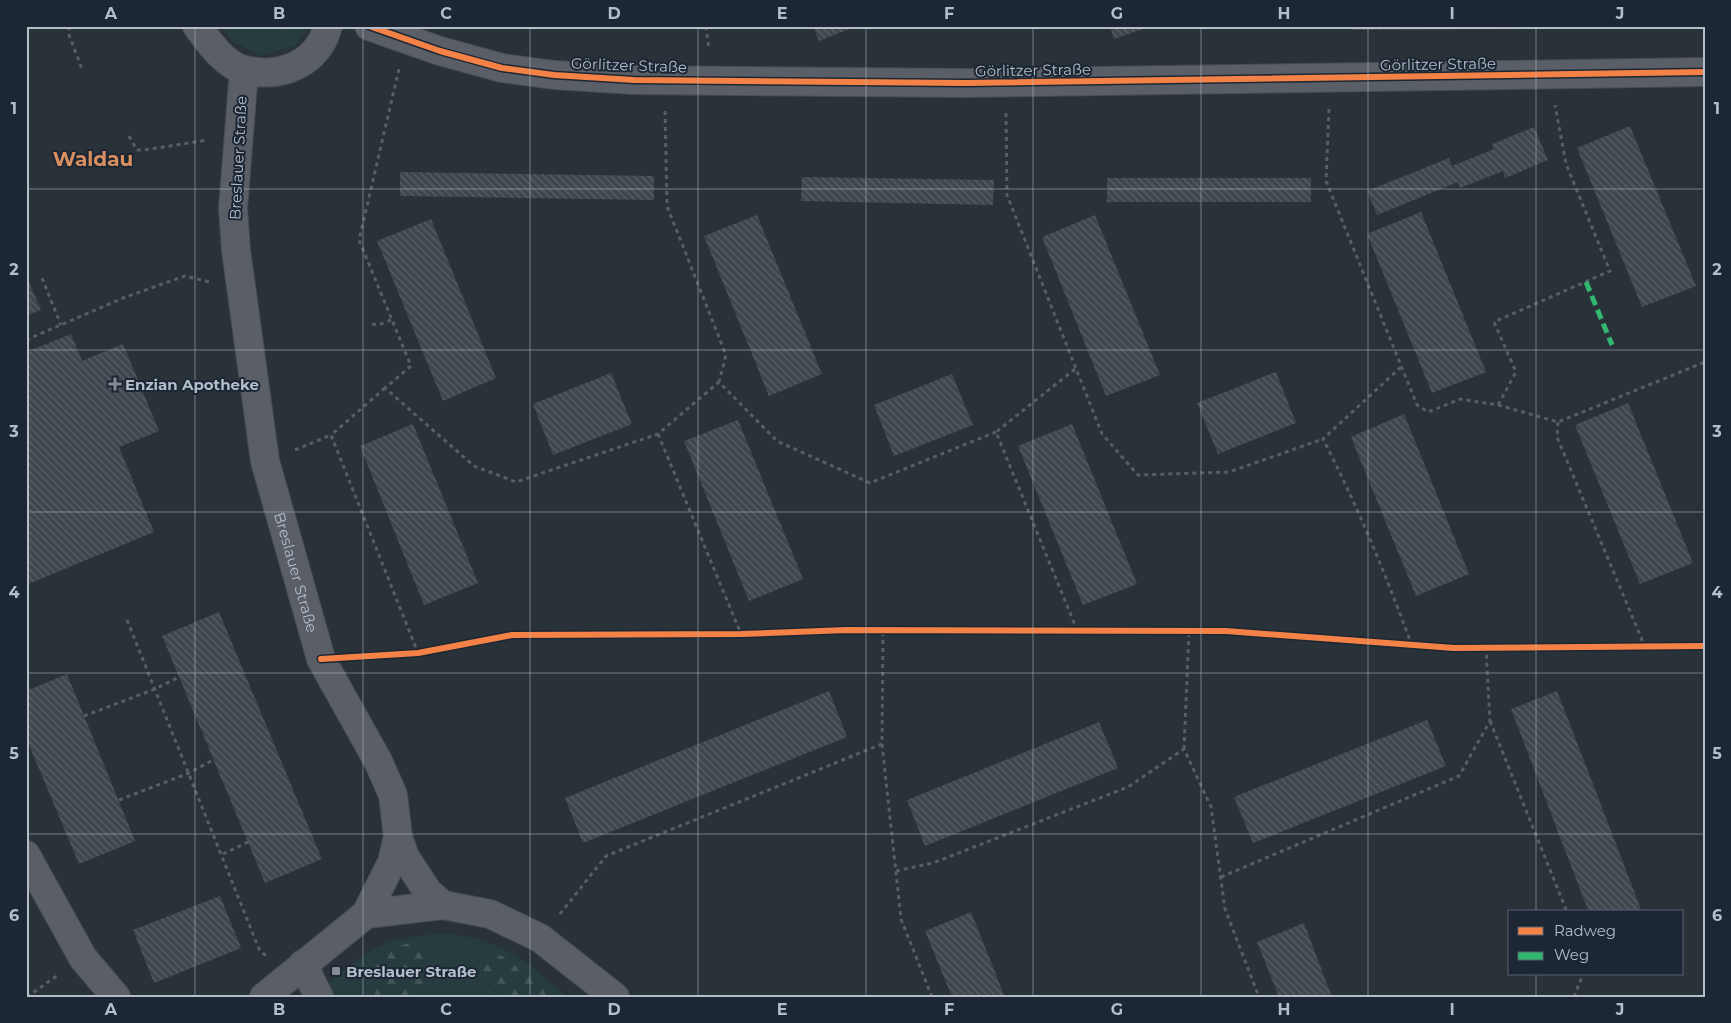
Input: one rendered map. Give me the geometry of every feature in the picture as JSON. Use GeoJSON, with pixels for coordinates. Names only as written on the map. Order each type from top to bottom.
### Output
{"type":"FeatureCollection","features":[{"type":"Feature","properties":{"kind":"street"},"geometry":{"type":"LineString","coordinates":[[197,26],[220,55],[244,70],[274,72],[296,66],[311,58],[324,41],[328,26]]}},
{"type":"Feature","properties":{"kind":"street","name":"Görlitzer Straße"},"geometry":{"type":"LineString","coordinates":[[369,26],[440,51],[502,68],[554,75],[664,80],[1006,82],[1705,72]]}},
{"type":"Feature","properties":{"kind":"street","name":"Breslauer Straße"},"geometry":{"type":"LineString","coordinates":[[244,70],[233,209],[242,290],[266,461],[321,659],[378,761],[393,795],[398,837],[414,873],[428,892],[443,905]]}},
{"type":"Feature","properties":{"kind":"street"},"geometry":{"type":"LineString","coordinates":[[264,997],[366,914],[392,862],[398,837]]}},
{"type":"Feature","properties":{"kind":"street"},"geometry":{"type":"LineString","coordinates":[[26,855],[83,958],[116,997]]}},
{"type":"Feature","properties":{"kind":"street"},"geometry":{"type":"LineString","coordinates":[[366,914],[443,905],[490,914],[540,938],[615,997]]}},
{"type":"Feature","properties":{"kind":"street"},"geometry":{"type":"LineString","coordinates":[[296,970],[318,997]]}},
{"type":"Feature","properties":{"kind":"path"},"geometry":{"type":"LineString","coordinates":[[69,26],[69,35],[82,69]]}},
{"type":"Feature","properties":{"kind":"path"},"geometry":{"type":"LineString","coordinates":[[266,461],[331,435],[411,366],[359,240],[406,39]]}},
{"type":"Feature","properties":{"kind":"path"},"geometry":{"type":"LineString","coordinates":[[1498,405],[1516,372],[1494,322],[1610,271],[1566,164],[1550,75]]}},
{"type":"Feature","properties":{"kind":"path"},"geometry":{"type":"LineString","coordinates":[[1330,78],[1326,181],[1417,405],[1428,412],[1460,399],[1498,405],[1558,422],[1705,362]]}},
{"type":"Feature","properties":{"kind":"path"},"geometry":{"type":"LineString","coordinates":[[385,388],[474,466],[516,482],[658,434],[718,382],[726,355],[667,206],[664,80]]}},
{"type":"Feature","properties":{"kind":"path"},"geometry":{"type":"LineString","coordinates":[[1006,82],[1007,195],[1102,434],[1138,475],[1229,472],[1323,439],[1401,367]]}},
{"type":"Feature","properties":{"kind":"path"},"geometry":{"type":"LineString","coordinates":[[129,136],[136,150],[198,140],[238,140]]}},
{"type":"Feature","properties":{"kind":"path"},"geometry":{"type":"LineString","coordinates":[[26,340],[185,276],[242,290]]}},
{"type":"Feature","properties":{"kind":"path"},"geometry":{"type":"LineString","coordinates":[[42,278],[61,325]]}},
{"type":"Feature","properties":{"kind":"path"},"geometry":{"type":"LineString","coordinates":[[372,324],[378,325],[392,320]]}},
{"type":"Feature","properties":{"kind":"path"},"geometry":{"type":"LineString","coordinates":[[718,382],[777,441],[870,483],[996,432],[1075,369]]}},
{"type":"Feature","properties":{"kind":"path"},"geometry":{"type":"LineString","coordinates":[[1558,422],[1557,437],[1645,647]]}},
{"type":"Feature","properties":{"kind":"path"},"geometry":{"type":"LineString","coordinates":[[996,432],[1077,630]]}},
{"type":"Feature","properties":{"kind":"path"},"geometry":{"type":"LineString","coordinates":[[658,434],[741,634]]}},
{"type":"Feature","properties":{"kind":"path"},"geometry":{"type":"LineString","coordinates":[[331,435],[418,654]]}},
{"type":"Feature","properties":{"kind":"path"},"geometry":{"type":"LineString","coordinates":[[1323,439],[1353,498],[1384,570],[1412,646]]}},
{"type":"Feature","properties":{"kind":"path"},"geometry":{"type":"LineString","coordinates":[[127,620],[188,773],[223,854],[259,949],[296,970]]}},
{"type":"Feature","properties":{"kind":"path"},"geometry":{"type":"LineString","coordinates":[[882,630],[882,744],[901,919],[932,997]]}},
{"type":"Feature","properties":{"kind":"path"},"geometry":{"type":"LineString","coordinates":[[1189,631],[1184,749],[1211,806],[1225,909],[1258,997]]}},
{"type":"Feature","properties":{"kind":"path"},"geometry":{"type":"LineString","coordinates":[[1486,648],[1490,721],[1565,910]]}},
{"type":"Feature","properties":{"kind":"path"},"geometry":{"type":"LineString","coordinates":[[84,716],[155,689],[179,677]]}},
{"type":"Feature","properties":{"kind":"path"},"geometry":{"type":"LineString","coordinates":[[1221,877],[1459,776],[1490,721]]}},
{"type":"Feature","properties":{"kind":"path"},"geometry":{"type":"LineString","coordinates":[[540,938],[606,856],[882,744]]}},
{"type":"Feature","properties":{"kind":"path"},"geometry":{"type":"LineString","coordinates":[[896,872],[933,863],[1128,787],[1184,749]]}},
{"type":"Feature","properties":{"kind":"path"},"geometry":{"type":"LineString","coordinates":[[119,800],[188,773],[213,760]]}},
{"type":"Feature","properties":{"kind":"path"},"geometry":{"type":"LineString","coordinates":[[223,854],[248,842]]}},
{"type":"Feature","properties":{"kind":"path"},"geometry":{"type":"LineString","coordinates":[[1574,997],[1582,976]]}},
{"type":"Feature","properties":{"kind":"green space"},"geometry":{"type":"Polygon","coordinates":[[[221,26],[310,26],[295,46],[260,56],[231,40],[221,26]]]}},
{"type":"Feature","properties":{"kind":"green space"},"geometry":{"type":"Polygon","coordinates":[[[448,933],[480,939],[517,955],[568,997],[313,997],[374,948],[399,939],[448,933]]]}},
{"type":"Feature","properties":{"kind":"green space"},"geometry":{"type":"Polygon","coordinates":[[[412,942],[426,945],[440,960],[438,975],[431,990],[424,997],[373,997],[367,982],[366,973],[368,966],[379,954],[412,942]]]}},
{"type":"Feature","properties":{"kind":"green space"},"geometry":{"type":"Polygon","coordinates":[[[483,952],[501,955],[528,976],[550,986],[559,997],[494,997],[483,984],[480,974],[479,957],[483,952]]]}},
{"type":"Feature","properties":{"kind":"building"},"geometry":{"type":"Polygon","coordinates":[[[813,26],[857,26],[819,41],[813,26]]]}},
{"type":"Feature","properties":{"kind":"building"},"geometry":{"type":"Polygon","coordinates":[[[1110,26],[1149,26],[1149,27],[1114,39],[1110,26]]]}},
{"type":"Feature","properties":{"kind":"building"},"geometry":{"type":"Polygon","coordinates":[[[1352,26],[1525,26],[1525,29],[1352,30],[1352,26]]]}},
{"type":"Feature","properties":{"kind":"building"},"geometry":{"type":"Polygon","coordinates":[[[1630,126],[1696,286],[1642,307],[1577,148],[1630,126]]]}},
{"type":"Feature","properties":{"kind":"building"},"geometry":{"type":"Polygon","coordinates":[[[1534,127],[1548,160],[1505,178],[1503,171],[1460,188],[1458,182],[1377,215],[1367,191],[1449,158],[1452,166],[1494,149],[1492,144],[1534,127]]]}},
{"type":"Feature","properties":{"kind":"building"},"geometry":{"type":"Polygon","coordinates":[[[400,172],[654,176],[654,200],[400,196],[400,172]]]}},
{"type":"Feature","properties":{"kind":"building"},"geometry":{"type":"Polygon","coordinates":[[[802,177],[994,180],[993,205],[801,201],[802,177]]]}},
{"type":"Feature","properties":{"kind":"building"},"geometry":{"type":"Polygon","coordinates":[[[1107,178],[1311,178],[1311,202],[1107,202],[1107,178]]]}},
{"type":"Feature","properties":{"kind":"building"},"geometry":{"type":"Polygon","coordinates":[[[1421,212],[1486,372],[1432,393],[1367,234],[1421,212]]]}},
{"type":"Feature","properties":{"kind":"building"},"geometry":{"type":"Polygon","coordinates":[[[757,215],[822,374],[769,396],[704,236],[757,215]]]}},
{"type":"Feature","properties":{"kind":"building"},"geometry":{"type":"Polygon","coordinates":[[[1095,215],[1160,375],[1106,396],[1042,237],[1095,215]]]}},
{"type":"Feature","properties":{"kind":"building"},"geometry":{"type":"Polygon","coordinates":[[[431,219],[496,378],[443,401],[377,241],[431,219]]]}},
{"type":"Feature","properties":{"kind":"building"},"geometry":{"type":"Polygon","coordinates":[[[26,275],[41,310],[26,316],[26,275]]]}},
{"type":"Feature","properties":{"kind":"building"},"geometry":{"type":"Polygon","coordinates":[[[71,334],[82,361],[123,344],[159,431],[119,447],[154,532],[26,585],[26,352],[71,334]]]}},
{"type":"Feature","properties":{"kind":"building"},"geometry":{"type":"Polygon","coordinates":[[[1276,372],[1296,423],[1218,454],[1197,403],[1276,372]]]}},
{"type":"Feature","properties":{"kind":"building"},"geometry":{"type":"Polygon","coordinates":[[[611,373],[632,424],[553,455],[533,404],[611,373]]]}},
{"type":"Feature","properties":{"kind":"building"},"geometry":{"type":"Polygon","coordinates":[[[952,374],[973,425],[894,456],[874,405],[952,374]]]}},
{"type":"Feature","properties":{"kind":"building"},"geometry":{"type":"Polygon","coordinates":[[[1628,403],[1693,563],[1640,584],[1575,425],[1628,403]]]}},
{"type":"Feature","properties":{"kind":"building"},"geometry":{"type":"Polygon","coordinates":[[[1404,414],[1469,574],[1416,596],[1351,437],[1404,414]]]}},
{"type":"Feature","properties":{"kind":"building"},"geometry":{"type":"Polygon","coordinates":[[[738,420],[803,579],[749,601],[684,441],[738,420]]]}},
{"type":"Feature","properties":{"kind":"building"},"geometry":{"type":"Polygon","coordinates":[[[413,424],[478,583],[424,605],[360,446],[413,424]]]}},
{"type":"Feature","properties":{"kind":"building"},"geometry":{"type":"Polygon","coordinates":[[[1072,424],[1137,584],[1083,605],[1018,446],[1072,424]]]}},
{"type":"Feature","properties":{"kind":"building"},"geometry":{"type":"Polygon","coordinates":[[[219,612],[322,859],[265,883],[162,636],[219,612]]]}},
{"type":"Feature","properties":{"kind":"building"},"geometry":{"type":"Polygon","coordinates":[[[67,674],[135,841],[79,864],[26,738],[26,691],[67,674]]]}},
{"type":"Feature","properties":{"kind":"building"},"geometry":{"type":"Polygon","coordinates":[[[829,691],[847,737],[583,843],[565,798],[829,691]]]}},
{"type":"Feature","properties":{"kind":"building"},"geometry":{"type":"Polygon","coordinates":[[[1557,691],[1641,910],[1588,910],[1511,709],[1557,691]]]}},
{"type":"Feature","properties":{"kind":"building"},"geometry":{"type":"Polygon","coordinates":[[[1427,720],[1446,766],[1253,843],[1234,797],[1427,720]]]}},
{"type":"Feature","properties":{"kind":"building"},"geometry":{"type":"Polygon","coordinates":[[[1099,722],[1118,768],[925,846],[907,800],[1099,722]]]}},
{"type":"Feature","properties":{"kind":"building"},"geometry":{"type":"Polygon","coordinates":[[[220,896],[241,948],[154,983],[133,930],[220,896]]]}},
{"type":"Feature","properties":{"kind":"building"},"geometry":{"type":"Polygon","coordinates":[[[971,912],[1005,997],[952,997],[925,931],[971,912]]]}},
{"type":"Feature","properties":{"kind":"building"},"geometry":{"type":"Polygon","coordinates":[[[1304,923],[1332,997],[1279,997],[1257,942],[1304,923]]]}},
{"type":"Feature","properties":{"kind":"marked path"},"geometry":{"type":"LineString","coordinates":[[1586,282],[1612,345]]}},
{"type":"Feature","properties":{"kind":"cycle path"},"geometry":{"type":"LineString","coordinates":[[369,26],[440,51],[502,68],[554,75],[634,80],[966,83],[1705,72]]}},
{"type":"Feature","properties":{"kind":"cycle path"},"geometry":{"type":"LineString","coordinates":[[321,659],[418,653],[512,635],[741,634],[847,630],[1226,631],[1454,648],[1705,646]]}},
{"type":"Feature","properties":{"kind":"place","name":"Enzian Apotheke"},"geometry":{"type":"Point","coordinates":[115,384]}},
{"type":"Feature","properties":{"kind":"place","name":"Breslauer Straße"},"geometry":{"type":"Point","coordinates":[336,971]}},
{"type":"Feature","properties":{"kind":"district","name":"Waldau"},"geometry":{"type":"Point","coordinates":[93,159]}}]}
